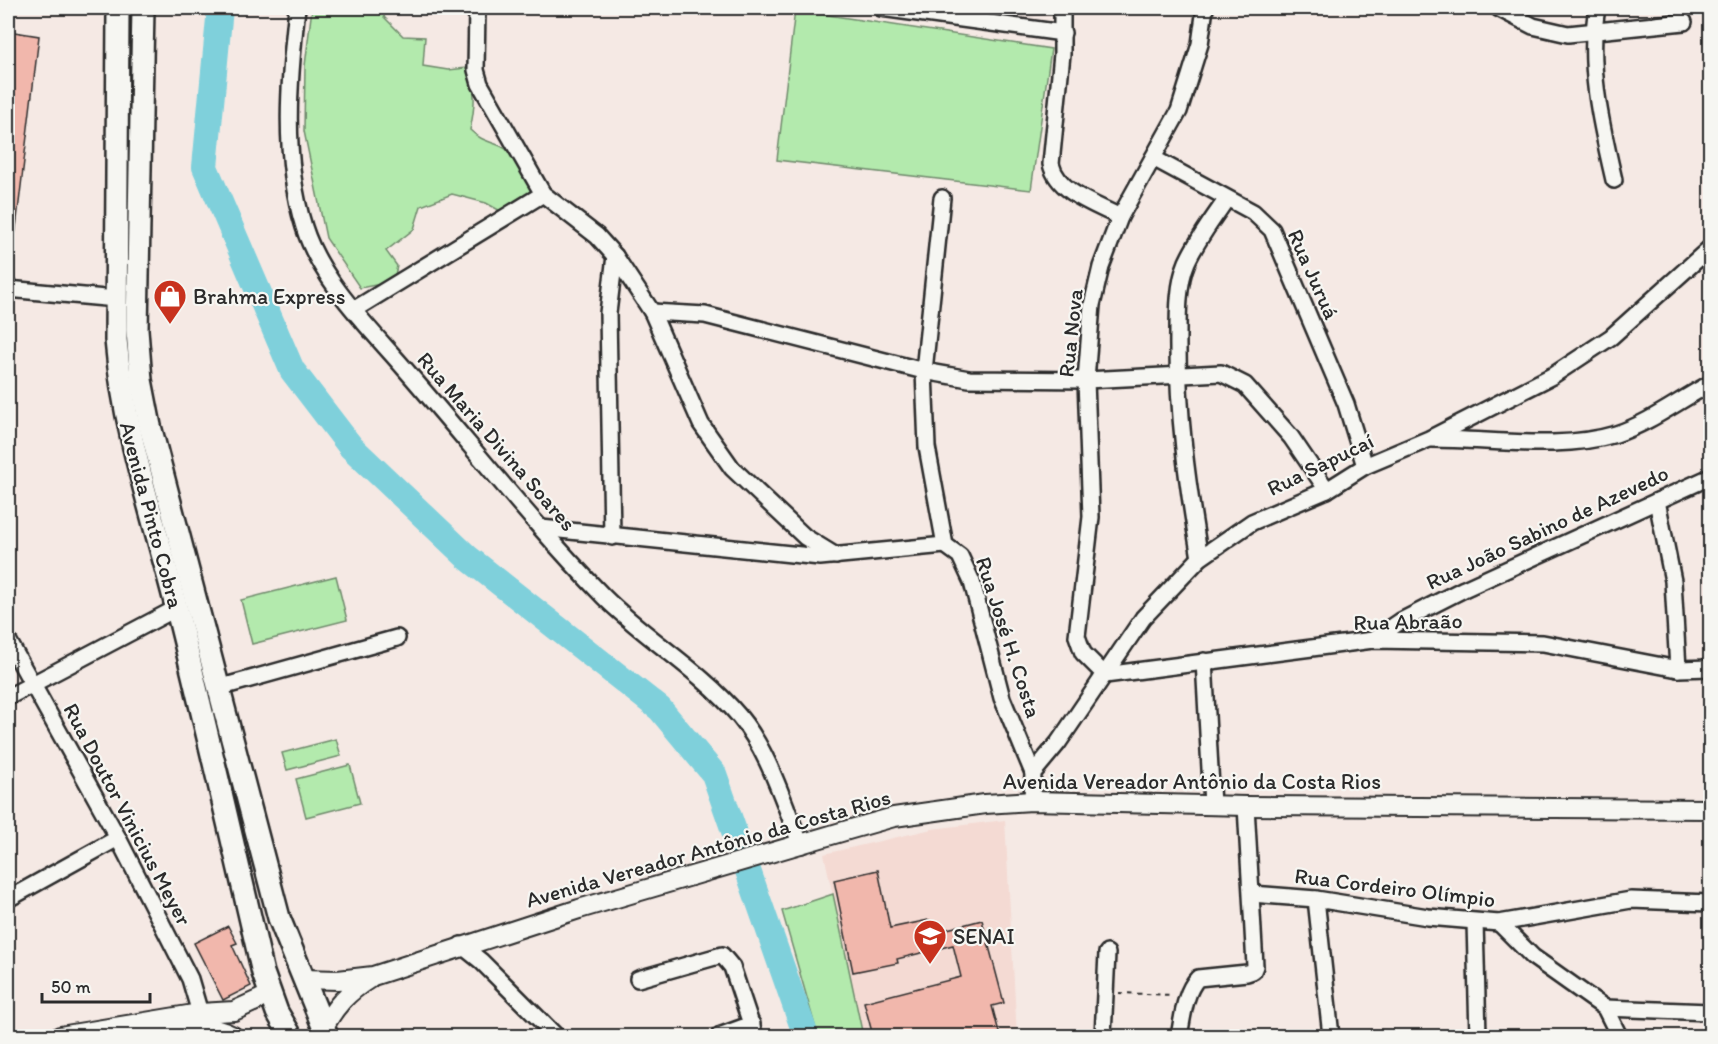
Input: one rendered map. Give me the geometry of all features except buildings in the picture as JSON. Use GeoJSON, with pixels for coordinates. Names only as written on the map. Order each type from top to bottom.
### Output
{"type":"FeatureCollection","features":[{"type":"Feature","properties":{"kind":"highway","name":"Avenida Pinto Cobra"},"geometry":{"type":"LineString","coordinates":[[118,8],[116,340],[120,386],[131,444],[177,608],[263,973],[274,1003],[291,1036]]}},
{"type":"Feature","properties":{"kind":"highway","name":"Avenida Pinto Cobra"},"geometry":{"type":"LineString","coordinates":[[142,8],[137,330],[141,380],[150,426],[279,918],[325,1033]]}},
{"type":"Feature","properties":{"kind":"highway"},"geometry":{"type":"LineString","coordinates":[[208,739],[222,737],[234,747]]}},
{"type":"Feature","properties":{"kind":"main road","name":"Avenida Vereador Antônio da Costa Rios"},"geometry":{"type":"LineString","coordinates":[[303,979],[338,980],[374,976],[461,945],[894,817],[1032,801],[1246,806],[1710,809]]}},
{"type":"Feature","properties":{"kind":"main road","name":"Avenida Vereador Antônio da Costa Rios"},"geometry":{"type":"LineString","coordinates":[[325,1033],[334,1008],[345,996],[374,976]]}},
{"type":"Feature","properties":{"kind":"main road"},"geometry":{"type":"LineString","coordinates":[[135,1036],[274,1003]]}},
{"type":"Feature","properties":{"kind":"main road"},"geometry":{"type":"LineString","coordinates":[[60,1036],[199,1020],[213,1029],[232,1036]]}},
{"type":"Feature","properties":{"kind":"street","name":"Rua Maria Divina Soares"},"geometry":{"type":"LineString","coordinates":[[297,8],[291,63],[290,146],[295,188],[304,228],[322,267],[541,528],[606,598],[715,691],[740,717],[762,753],[801,845]]}},
{"type":"Feature","properties":{"kind":"street"},"geometry":{"type":"LineString","coordinates":[[477,8],[476,70],[480,84],[543,194],[597,236],[615,256],[652,312],[701,424],[732,468],[805,537],[836,556]]}},
{"type":"Feature","properties":{"kind":"street"},"geometry":{"type":"LineString","coordinates":[[881,8],[1063,33]]}},
{"type":"Feature","properties":{"kind":"street"},"geometry":{"type":"LineString","coordinates":[[1062,8],[1063,33],[1051,164],[1053,174],[1066,188],[1120,217]]}},
{"type":"Feature","properties":{"kind":"street","name":"Rua Nova"},"geometry":{"type":"LineString","coordinates":[[1105,675],[1083,653],[1077,636],[1091,517],[1086,380],[1092,305],[1101,267],[1120,217],[1179,111],[1200,44],[1205,8]]}},
{"type":"Feature","properties":{"kind":"street"},"geometry":{"type":"LineString","coordinates":[[1499,8],[1533,26],[1568,34],[1684,22]]}},
{"type":"Feature","properties":{"kind":"street"},"geometry":{"type":"LineString","coordinates":[[1597,8],[1593,30],[1599,115],[1614,180]]}},
{"type":"Feature","properties":{"kind":"street","name":"Rua Juruá"},"geometry":{"type":"LineString","coordinates":[[1153,158],[1264,220],[1279,244],[1346,404],[1365,466]]}},
{"type":"Feature","properties":{"kind":"street"},"geometry":{"type":"LineString","coordinates":[[355,309],[543,194]]}},
{"type":"Feature","properties":{"kind":"street","name":"Rua José H. Costa"},"geometry":{"type":"LineString","coordinates":[[942,198],[924,371],[927,447],[945,545],[960,556],[966,567],[1002,698],[1033,773]]}},
{"type":"Feature","properties":{"kind":"street"},"geometry":{"type":"LineString","coordinates":[[1200,558],[1185,474],[1178,373],[1178,309],[1186,264],[1202,235],[1226,200]]}},
{"type":"Feature","properties":{"kind":"street","name":"Rua Sapucaí"},"geometry":{"type":"LineString","coordinates":[[1033,773],[1058,743],[1143,618],[1200,558],[1252,522],[1327,490],[1365,466],[1430,439],[1552,376],[1611,337],[1710,248]]}},
{"type":"Feature","properties":{"kind":"street"},"geometry":{"type":"LineString","coordinates":[[612,537],[608,313],[615,256]]}},
{"type":"Feature","properties":{"kind":"street"},"geometry":{"type":"LineString","coordinates":[[8,289],[117,299]]}},
{"type":"Feature","properties":{"kind":"street"},"geometry":{"type":"LineString","coordinates":[[652,312],[705,315],[924,371],[969,379],[1086,380],[1178,373],[1221,373],[1245,385],[1291,437],[1327,490]]}},
{"type":"Feature","properties":{"kind":"street"},"geometry":{"type":"LineString","coordinates":[[1430,439],[1549,443],[1587,441],[1619,433],[1710,384]]}},
{"type":"Feature","properties":{"kind":"street","name":"Rua João Sabino de Azevedo"},"geometry":{"type":"LineString","coordinates":[[1373,640],[1401,621],[1464,589],[1710,477]]}},
{"type":"Feature","properties":{"kind":"street"},"geometry":{"type":"LineString","coordinates":[[1657,501],[1673,581],[1678,669]]}},
{"type":"Feature","properties":{"kind":"street"},"geometry":{"type":"LineString","coordinates":[[541,528],[820,557],[945,545]]}},
{"type":"Feature","properties":{"kind":"street"},"geometry":{"type":"LineString","coordinates":[[8,698],[32,683],[177,608]]}},
{"type":"Feature","properties":{"kind":"street"},"geometry":{"type":"LineString","coordinates":[[218,688],[397,638]]}},
{"type":"Feature","properties":{"kind":"street","name":"Rua Doutor Vinicius Meyer"},"geometry":{"type":"LineString","coordinates":[[8,640],[118,838],[190,979],[199,1020]]}},
{"type":"Feature","properties":{"kind":"street","name":"Rua Abraão"},"geometry":{"type":"LineString","coordinates":[[1105,675],[1373,640],[1543,643],[1678,669],[1710,668]]}},
{"type":"Feature","properties":{"kind":"street"},"geometry":{"type":"LineString","coordinates":[[1204,661],[1212,805]]}},
{"type":"Feature","properties":{"kind":"street"},"geometry":{"type":"LineString","coordinates":[[1032,801],[1033,773]]}},
{"type":"Feature","properties":{"kind":"street"},"geometry":{"type":"LineString","coordinates":[[1179,1036],[1188,996],[1198,978],[1253,971],[1256,961],[1246,806]]}},
{"type":"Feature","properties":{"kind":"street"},"geometry":{"type":"LineString","coordinates":[[8,899],[118,838]]}},
{"type":"Feature","properties":{"kind":"street","name":"Rua Cordeiro Olímpio"},"geometry":{"type":"LineString","coordinates":[[1252,894],[1316,899],[1475,922],[1498,923],[1631,900],[1710,903]]}},
{"type":"Feature","properties":{"kind":"street"},"geometry":{"type":"LineString","coordinates":[[1316,899],[1331,1036]]}},
{"type":"Feature","properties":{"kind":"street"},"geometry":{"type":"LineString","coordinates":[[1475,922],[1478,1036]]}},
{"type":"Feature","properties":{"kind":"street"},"geometry":{"type":"LineString","coordinates":[[1498,923],[1533,957],[1605,1008],[1619,1036]]}},
{"type":"Feature","properties":{"kind":"street"},"geometry":{"type":"LineString","coordinates":[[461,945],[481,961],[555,1036]]}},
{"type":"Feature","properties":{"kind":"street"},"geometry":{"type":"LineString","coordinates":[[1103,1036],[1107,992],[1107,953]]}},
{"type":"Feature","properties":{"kind":"street"},"geometry":{"type":"LineString","coordinates":[[639,979],[723,956],[732,967],[753,1030],[719,1036]]}},
{"type":"Feature","properties":{"kind":"street"},"geometry":{"type":"LineString","coordinates":[[1605,1008],[1710,1011]]}},
{"type":"Feature","properties":{"kind":"path"},"geometry":{"type":"LineString","coordinates":[[1107,992],[1188,996]]}},
{"type":"Feature","properties":{"kind":"shaded area","name":"SENAI"},"geometry":{"type":"Polygon","coordinates":[[[1005,820],[1017,1036],[863,1036],[824,854],[932,829],[1005,820]]]}},
{"type":"Feature","properties":{"kind":"green space"},"geometry":{"type":"Polygon","coordinates":[[[312,8],[386,8],[384,17],[403,36],[425,37],[423,66],[448,70],[467,68],[474,98],[470,130],[513,154],[535,197],[504,213],[486,203],[452,194],[421,206],[414,229],[386,251],[397,266],[395,275],[381,284],[360,288],[326,238],[304,131],[305,66],[312,8]]]}},
{"type":"Feature","properties":{"kind":"green space"},"geometry":{"type":"Polygon","coordinates":[[[795,10],[1051,49],[1031,190],[777,160],[795,10]]]}},
{"type":"Feature","properties":{"kind":"green space"},"geometry":{"type":"Polygon","coordinates":[[[336,576],[347,620],[252,644],[241,600],[336,576]]]}},
{"type":"Feature","properties":{"kind":"green space"},"geometry":{"type":"Polygon","coordinates":[[[336,739],[341,756],[287,770],[282,753],[336,739]]]}},
{"type":"Feature","properties":{"kind":"green space"},"geometry":{"type":"Polygon","coordinates":[[[350,765],[360,803],[306,817],[296,779],[350,765]]]}},
{"type":"Feature","properties":{"kind":"green space"},"geometry":{"type":"Polygon","coordinates":[[[833,894],[863,1036],[818,1036],[782,911],[833,894]]]}},
{"type":"Feature","properties":{"kind":"waterway"},"geometry":{"type":"LineString","coordinates":[[220,8],[205,167],[292,370],[351,447],[467,557],[660,709],[714,774],[806,1036]]}},
{"type":"Feature","properties":{"kind":"place","name":"Brahma Express"},"geometry":{"type":"Point","coordinates":[170,325]}},
{"type":"Feature","properties":{"kind":"place","name":"SENAI"},"geometry":{"type":"Point","coordinates":[930,965]}}]}
